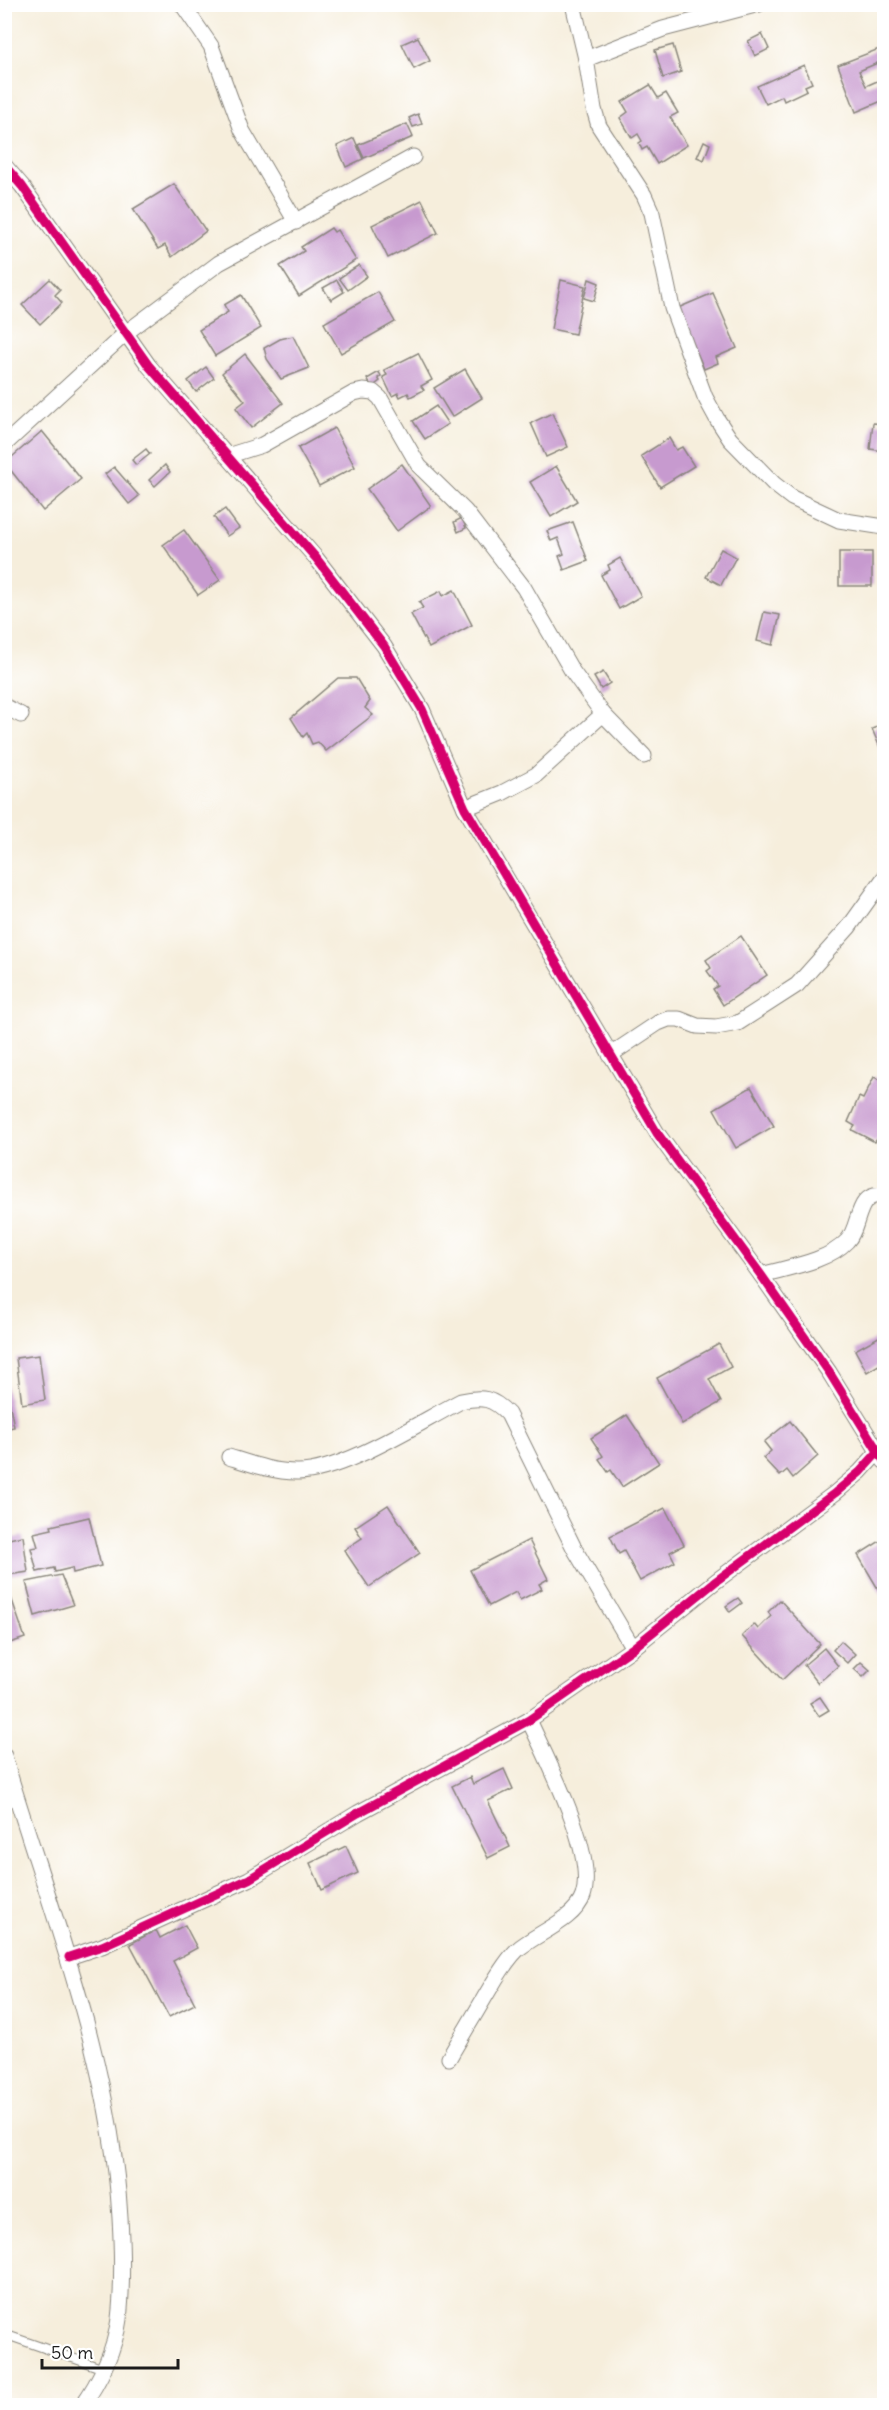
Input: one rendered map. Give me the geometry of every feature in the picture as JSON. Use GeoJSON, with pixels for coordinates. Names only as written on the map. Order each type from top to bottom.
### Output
{"type":"FeatureCollection","features":[{"type":"Feature","properties":{"kind":"street"},"geometry":{"type":"LineString","coordinates":[[182,4],[211,46],[242,130],[296,222]]}},
{"type":"Feature","properties":{"kind":"street"},"geometry":{"type":"LineString","coordinates":[[573,4],[599,126],[644,195],[652,213],[672,308],[705,397],[717,419],[730,439],[774,484],[792,498],[839,520],[885,527]]}},
{"type":"Feature","properties":{"kind":"street"},"geometry":{"type":"LineString","coordinates":[[586,59],[663,29],[759,4]]}},
{"type":"Feature","properties":{"kind":"street"},"geometry":{"type":"LineString","coordinates":[[4,445],[127,332],[219,263],[413,157]]}},
{"type":"Feature","properties":{"kind":"street"},"geometry":{"type":"LineString","coordinates":[[4,165],[22,186],[149,366],[316,558],[384,646],[422,709],[465,808],[657,1133],[762,1275],[829,1372],[881,1457],[716,1581],[633,1648],[529,1720],[358,1813],[249,1879],[102,1946],[69,1957]]}},
{"type":"Feature","properties":{"kind":"street"},"geometry":{"type":"LineString","coordinates":[[227,456],[262,445],[354,393],[373,392],[386,407],[419,466],[465,511],[524,588],[572,671],[603,714],[644,756]]}},
{"type":"Feature","properties":{"kind":"street"},"geometry":{"type":"LineString","coordinates":[[4,706],[21,715]]}},
{"type":"Feature","properties":{"kind":"street"},"geometry":{"type":"LineString","coordinates":[[465,808],[502,793],[536,775],[603,714]]}},
{"type":"Feature","properties":{"kind":"street"},"geometry":{"type":"LineString","coordinates":[[610,1054],[668,1019],[679,1019],[697,1026],[716,1027],[738,1023],[797,984],[810,972],[849,927],[885,878]]}},
{"type":"Feature","properties":{"kind":"street"},"geometry":{"type":"LineString","coordinates":[[762,1275],[841,1248],[850,1238],[863,1204],[870,1197],[885,1196]]}},
{"type":"Feature","properties":{"kind":"street"},"geometry":{"type":"LineString","coordinates":[[229,1457],[274,1470],[298,1473],[323,1468],[363,1453],[461,1401],[477,1397],[498,1404],[508,1414],[575,1550],[633,1648]]}},
{"type":"Feature","properties":{"kind":"street"},"geometry":{"type":"LineString","coordinates":[[449,2058],[504,1966],[518,1950],[576,1908],[583,1898],[586,1885],[576,1832],[529,1720]]}},
{"type":"Feature","properties":{"kind":"street"},"geometry":{"type":"LineString","coordinates":[[4,1756],[69,1957],[106,2102],[114,2148],[123,2257],[119,2320],[104,2369],[82,2406]]}},
{"type":"Feature","properties":{"kind":"lane"},"geometry":{"type":"LineString","coordinates":[[4,2334],[104,2369]]}},
{"type":"Feature","properties":{"kind":"building"},"geometry":{"type":"Polygon","coordinates":[[[762,34],[769,49],[755,56],[748,41],[762,34]]]}},
{"type":"Feature","properties":{"kind":"building"},"geometry":{"type":"Polygon","coordinates":[[[418,37],[430,61],[414,69],[402,44],[418,37]]]}},
{"type":"Feature","properties":{"kind":"building"},"geometry":{"type":"Polygon","coordinates":[[[673,45],[681,72],[663,78],[655,50],[673,45]]]}},
{"type":"Feature","properties":{"kind":"building"},"geometry":{"type":"Polygon","coordinates":[[[884,47],[884,67],[882,61],[859,71],[866,86],[884,78],[884,100],[856,112],[838,65],[884,47]]]}},
{"type":"Feature","properties":{"kind":"building"},"geometry":{"type":"Polygon","coordinates":[[[804,65],[812,83],[805,86],[807,90],[784,101],[782,96],[766,104],[757,86],[804,65]]]}},
{"type":"Feature","properties":{"kind":"building"},"geometry":{"type":"Polygon","coordinates":[[[650,85],[658,98],[666,93],[678,113],[670,117],[687,145],[657,164],[647,147],[642,150],[639,143],[642,141],[638,134],[632,138],[620,118],[628,112],[622,102],[650,85]]]}},
{"type":"Feature","properties":{"kind":"building"},"geometry":{"type":"Polygon","coordinates":[[[418,114],[422,124],[413,127],[409,118],[418,114]]]}},
{"type":"Feature","properties":{"kind":"building"},"geometry":{"type":"Polygon","coordinates":[[[407,124],[413,137],[364,158],[358,145],[407,124]]]}},
{"type":"Feature","properties":{"kind":"building"},"geometry":{"type":"Polygon","coordinates":[[[354,138],[363,159],[346,167],[337,146],[354,138]]]}},
{"type":"Feature","properties":{"kind":"building"},"geometry":{"type":"Polygon","coordinates":[[[704,141],[710,144],[704,160],[697,157],[704,141]]]}},
{"type":"Feature","properties":{"kind":"building"},"geometry":{"type":"Polygon","coordinates":[[[174,184],[206,231],[172,257],[165,245],[158,249],[133,209],[174,184]]]}},
{"type":"Feature","properties":{"kind":"building"},"geometry":{"type":"Polygon","coordinates":[[[422,200],[438,233],[388,258],[372,225],[422,200]]]}},
{"type":"Feature","properties":{"kind":"building"},"geometry":{"type":"Polygon","coordinates":[[[331,228],[334,232],[337,230],[356,260],[299,296],[280,266],[304,251],[301,247],[331,228]]]}},
{"type":"Feature","properties":{"kind":"building"},"geometry":{"type":"Polygon","coordinates":[[[359,265],[367,276],[348,290],[339,278],[359,265]]]}},
{"type":"Feature","properties":{"kind":"building"},"geometry":{"type":"Polygon","coordinates":[[[50,279],[60,290],[55,295],[62,303],[40,324],[22,305],[50,279]]]}},
{"type":"Feature","properties":{"kind":"building"},"geometry":{"type":"Polygon","coordinates":[[[589,279],[599,283],[594,301],[584,298],[589,279]]]}},
{"type":"Feature","properties":{"kind":"building"},"geometry":{"type":"Polygon","coordinates":[[[337,280],[344,292],[331,300],[323,288],[337,280]]]}},
{"type":"Feature","properties":{"kind":"building"},"geometry":{"type":"Polygon","coordinates":[[[561,280],[585,286],[575,334],[551,329],[561,280]]]}},
{"type":"Feature","properties":{"kind":"building"},"geometry":{"type":"Polygon","coordinates":[[[378,292],[395,322],[341,353],[324,323],[378,292]]]}},
{"type":"Feature","properties":{"kind":"building"},"geometry":{"type":"Polygon","coordinates":[[[713,293],[737,348],[716,357],[718,363],[704,369],[678,308],[713,293]]]}},
{"type":"Feature","properties":{"kind":"building"},"geometry":{"type":"Polygon","coordinates":[[[241,295],[261,328],[215,356],[199,330],[228,312],[224,305],[241,295]]]}},
{"type":"Feature","properties":{"kind":"building"},"geometry":{"type":"Polygon","coordinates":[[[293,336],[309,368],[281,379],[267,359],[264,348],[280,339],[293,336]]]}},
{"type":"Feature","properties":{"kind":"building"},"geometry":{"type":"Polygon","coordinates":[[[418,353],[432,380],[421,386],[424,390],[410,397],[408,393],[400,397],[398,393],[392,396],[383,377],[387,375],[384,370],[418,353]]]}},
{"type":"Feature","properties":{"kind":"building"},"geometry":{"type":"Polygon","coordinates":[[[245,354],[283,403],[251,428],[236,408],[245,401],[222,373],[245,354]]]}},
{"type":"Feature","properties":{"kind":"building"},"geometry":{"type":"Polygon","coordinates":[[[206,367],[214,378],[196,392],[188,381],[206,367]]]}},
{"type":"Feature","properties":{"kind":"building"},"geometry":{"type":"Polygon","coordinates":[[[465,369],[482,398],[452,417],[434,388],[465,369]]]}},
{"type":"Feature","properties":{"kind":"building"},"geometry":{"type":"Polygon","coordinates":[[[379,372],[380,381],[372,387],[367,379],[379,372]]]}},
{"type":"Feature","properties":{"kind":"building"},"geometry":{"type":"Polygon","coordinates":[[[436,406],[448,424],[425,439],[413,421],[436,406]]]}},
{"type":"Feature","properties":{"kind":"building"},"geometry":{"type":"Polygon","coordinates":[[[552,413],[568,447],[546,457],[531,423],[552,413]]]}},
{"type":"Feature","properties":{"kind":"building"},"geometry":{"type":"Polygon","coordinates":[[[873,423],[884,424],[884,451],[870,449],[873,423]]]}},
{"type":"Feature","properties":{"kind":"building"},"geometry":{"type":"Polygon","coordinates":[[[334,428],[355,467],[319,486],[298,448],[334,428]]]}},
{"type":"Feature","properties":{"kind":"building"},"geometry":{"type":"Polygon","coordinates":[[[42,431],[81,479],[43,511],[5,463],[42,431]]]}},
{"type":"Feature","properties":{"kind":"building"},"geometry":{"type":"Polygon","coordinates":[[[669,438],[676,450],[682,447],[694,466],[660,487],[641,456],[669,438]]]}},
{"type":"Feature","properties":{"kind":"building"},"geometry":{"type":"Polygon","coordinates":[[[146,449],[150,454],[136,465],[132,460],[146,449]]]}},
{"type":"Feature","properties":{"kind":"building"},"geometry":{"type":"Polygon","coordinates":[[[402,464],[431,506],[397,531],[367,489],[402,464]]]}},
{"type":"Feature","properties":{"kind":"building"},"geometry":{"type":"Polygon","coordinates":[[[165,465],[170,472],[155,486],[149,480],[165,465]]]}},
{"type":"Feature","properties":{"kind":"building"},"geometry":{"type":"Polygon","coordinates":[[[556,466],[577,501],[551,517],[530,482],[556,466]]]}},
{"type":"Feature","properties":{"kind":"building"},"geometry":{"type":"Polygon","coordinates":[[[114,467],[139,496],[129,504],[105,474],[114,467]]]}},
{"type":"Feature","properties":{"kind":"building"},"geometry":{"type":"Polygon","coordinates":[[[225,509],[239,528],[227,536],[214,517],[225,509]]]}},
{"type":"Feature","properties":{"kind":"building"},"geometry":{"type":"Polygon","coordinates":[[[462,518],[466,528],[458,532],[454,522],[462,518]]]}},
{"type":"Feature","properties":{"kind":"building"},"geometry":{"type":"Polygon","coordinates":[[[573,522],[588,561],[564,570],[559,556],[564,554],[558,538],[551,541],[547,531],[573,522]]]}},
{"type":"Feature","properties":{"kind":"building"},"geometry":{"type":"Polygon","coordinates":[[[184,530],[220,580],[198,595],[163,545],[184,530]]]}},
{"type":"Feature","properties":{"kind":"building"},"geometry":{"type":"Polygon","coordinates":[[[721,549],[736,557],[721,585],[706,577],[721,549]]]}},
{"type":"Feature","properties":{"kind":"building"},"geometry":{"type":"Polygon","coordinates":[[[839,552],[872,552],[872,586],[839,586],[839,552]]]}},
{"type":"Feature","properties":{"kind":"building"},"geometry":{"type":"Polygon","coordinates":[[[620,558],[641,596],[619,609],[601,575],[610,570],[608,565],[620,558]]]}},
{"type":"Feature","properties":{"kind":"building"},"geometry":{"type":"Polygon","coordinates":[[[454,590],[472,625],[429,648],[411,614],[423,608],[419,602],[441,591],[443,596],[454,590]]]}},
{"type":"Feature","properties":{"kind":"building"},"geometry":{"type":"Polygon","coordinates":[[[764,612],[780,615],[773,645],[757,641],[764,612]]]}},
{"type":"Feature","properties":{"kind":"building"},"geometry":{"type":"Polygon","coordinates":[[[603,672],[610,683],[601,689],[594,677],[603,672]]]}},
{"type":"Feature","properties":{"kind":"building"},"geometry":{"type":"Polygon","coordinates":[[[338,678],[356,678],[370,701],[365,708],[373,715],[326,751],[318,742],[312,744],[307,733],[303,737],[291,718],[338,678]]]}},
{"type":"Feature","properties":{"kind":"building"},"geometry":{"type":"Polygon","coordinates":[[[884,724],[884,757],[872,729],[884,724]]]}},
{"type":"Feature","properties":{"kind":"building"},"geometry":{"type":"Polygon","coordinates":[[[741,936],[767,975],[723,1005],[713,989],[718,986],[707,971],[711,968],[706,960],[741,936]]]}},
{"type":"Feature","properties":{"kind":"building"},"geometry":{"type":"Polygon","coordinates":[[[874,1077],[884,1082],[884,1141],[878,1138],[875,1142],[852,1130],[855,1126],[848,1122],[859,1097],[863,1099],[874,1077]]]}},
{"type":"Feature","properties":{"kind":"building"},"geometry":{"type":"Polygon","coordinates":[[[751,1087],[774,1126],[736,1148],[714,1109],[751,1087]]]}},
{"type":"Feature","properties":{"kind":"building"},"geometry":{"type":"Polygon","coordinates":[[[884,1334],[884,1362],[867,1372],[855,1350],[884,1334]]]}},
{"type":"Feature","properties":{"kind":"building"},"geometry":{"type":"Polygon","coordinates":[[[719,1344],[731,1367],[709,1379],[721,1402],[682,1424],[657,1378],[719,1344]]]}},
{"type":"Feature","properties":{"kind":"building"},"geometry":{"type":"Polygon","coordinates":[[[39,1355],[45,1400],[22,1404],[16,1358],[39,1355]]]}},
{"type":"Feature","properties":{"kind":"building"},"geometry":{"type":"Polygon","coordinates":[[[6,1385],[14,1427],[4,1429],[4,1386],[6,1385]]]}},
{"type":"Feature","properties":{"kind":"building"},"geometry":{"type":"Polygon","coordinates":[[[627,1415],[659,1463],[622,1487],[611,1470],[608,1472],[599,1459],[603,1456],[591,1438],[627,1415]]]}},
{"type":"Feature","properties":{"kind":"building"},"geometry":{"type":"Polygon","coordinates":[[[790,1421],[818,1456],[793,1478],[787,1470],[780,1476],[763,1458],[771,1451],[764,1442],[790,1421]]]}},
{"type":"Feature","properties":{"kind":"building"},"geometry":{"type":"Polygon","coordinates":[[[388,1505],[420,1553],[369,1587],[344,1550],[362,1538],[355,1527],[388,1505]]]}},
{"type":"Feature","properties":{"kind":"building"},"geometry":{"type":"Polygon","coordinates":[[[665,1508],[684,1545],[670,1552],[675,1562],[640,1581],[624,1551],[619,1554],[610,1536],[665,1508]]]}},
{"type":"Feature","properties":{"kind":"building"},"geometry":{"type":"Polygon","coordinates":[[[89,1517],[101,1566],[73,1573],[72,1568],[55,1572],[54,1568],[37,1572],[31,1548],[38,1547],[34,1533],[52,1529],[51,1526],[89,1517]]]}},
{"type":"Feature","properties":{"kind":"building"},"geometry":{"type":"Polygon","coordinates":[[[23,1536],[28,1572],[9,1575],[4,1540],[23,1536]]]}},
{"type":"Feature","properties":{"kind":"building"},"geometry":{"type":"Polygon","coordinates":[[[529,1540],[548,1579],[539,1584],[542,1589],[520,1600],[516,1592],[489,1606],[470,1570],[529,1540]]]}},
{"type":"Feature","properties":{"kind":"building"},"geometry":{"type":"Polygon","coordinates":[[[880,1541],[884,1549],[884,1599],[858,1555],[880,1541]]]}},
{"type":"Feature","properties":{"kind":"building"},"geometry":{"type":"Polygon","coordinates":[[[61,1575],[73,1605],[35,1616],[26,1582],[61,1575]]]}},
{"type":"Feature","properties":{"kind":"building"},"geometry":{"type":"Polygon","coordinates":[[[4,1577],[25,1638],[4,1645],[4,1577]]]}},
{"type":"Feature","properties":{"kind":"building"},"geometry":{"type":"Polygon","coordinates":[[[738,1598],[742,1603],[730,1612],[726,1606],[738,1598]]]}},
{"type":"Feature","properties":{"kind":"building"},"geometry":{"type":"Polygon","coordinates":[[[780,1600],[820,1644],[782,1680],[742,1636],[754,1624],[758,1629],[771,1616],[768,1612],[780,1600]]]}},
{"type":"Feature","properties":{"kind":"building"},"geometry":{"type":"Polygon","coordinates":[[[841,1641],[855,1654],[847,1663],[833,1650],[841,1641]]]}},
{"type":"Feature","properties":{"kind":"building"},"geometry":{"type":"Polygon","coordinates":[[[824,1648],[838,1666],[818,1683],[804,1665],[824,1648]]]}},
{"type":"Feature","properties":{"kind":"building"},"geometry":{"type":"Polygon","coordinates":[[[861,1662],[870,1670],[863,1677],[854,1669],[861,1662]]]}},
{"type":"Feature","properties":{"kind":"building"},"geometry":{"type":"Polygon","coordinates":[[[820,1697],[829,1710],[819,1716],[810,1703],[820,1697]]]}},
{"type":"Feature","properties":{"kind":"building"},"geometry":{"type":"Polygon","coordinates":[[[504,1769],[513,1789],[488,1801],[510,1847],[488,1858],[452,1786],[470,1777],[473,1784],[504,1769]]]}},
{"type":"Feature","properties":{"kind":"building"},"geometry":{"type":"Polygon","coordinates":[[[346,1846],[358,1873],[322,1890],[310,1863],[346,1846]]]}},
{"type":"Feature","properties":{"kind":"building"},"geometry":{"type":"Polygon","coordinates":[[[185,1925],[197,1948],[173,1961],[195,2004],[169,2017],[130,1944],[156,1930],[160,1938],[185,1925]]]}},
{"type":"Feature","properties":{"kind":"cycle path"},"geometry":{"type":"LineString","coordinates":[[4,165],[22,186],[149,366],[316,558],[384,646],[422,709],[465,808],[657,1133],[829,1372],[884,1461]]}},
{"type":"Feature","properties":{"kind":"cycle path"},"geometry":{"type":"LineString","coordinates":[[69,1957],[102,1946],[249,1879],[358,1813],[529,1720],[633,1648],[716,1581],[835,1493],[860,1472],[878,1452]]}}]}
